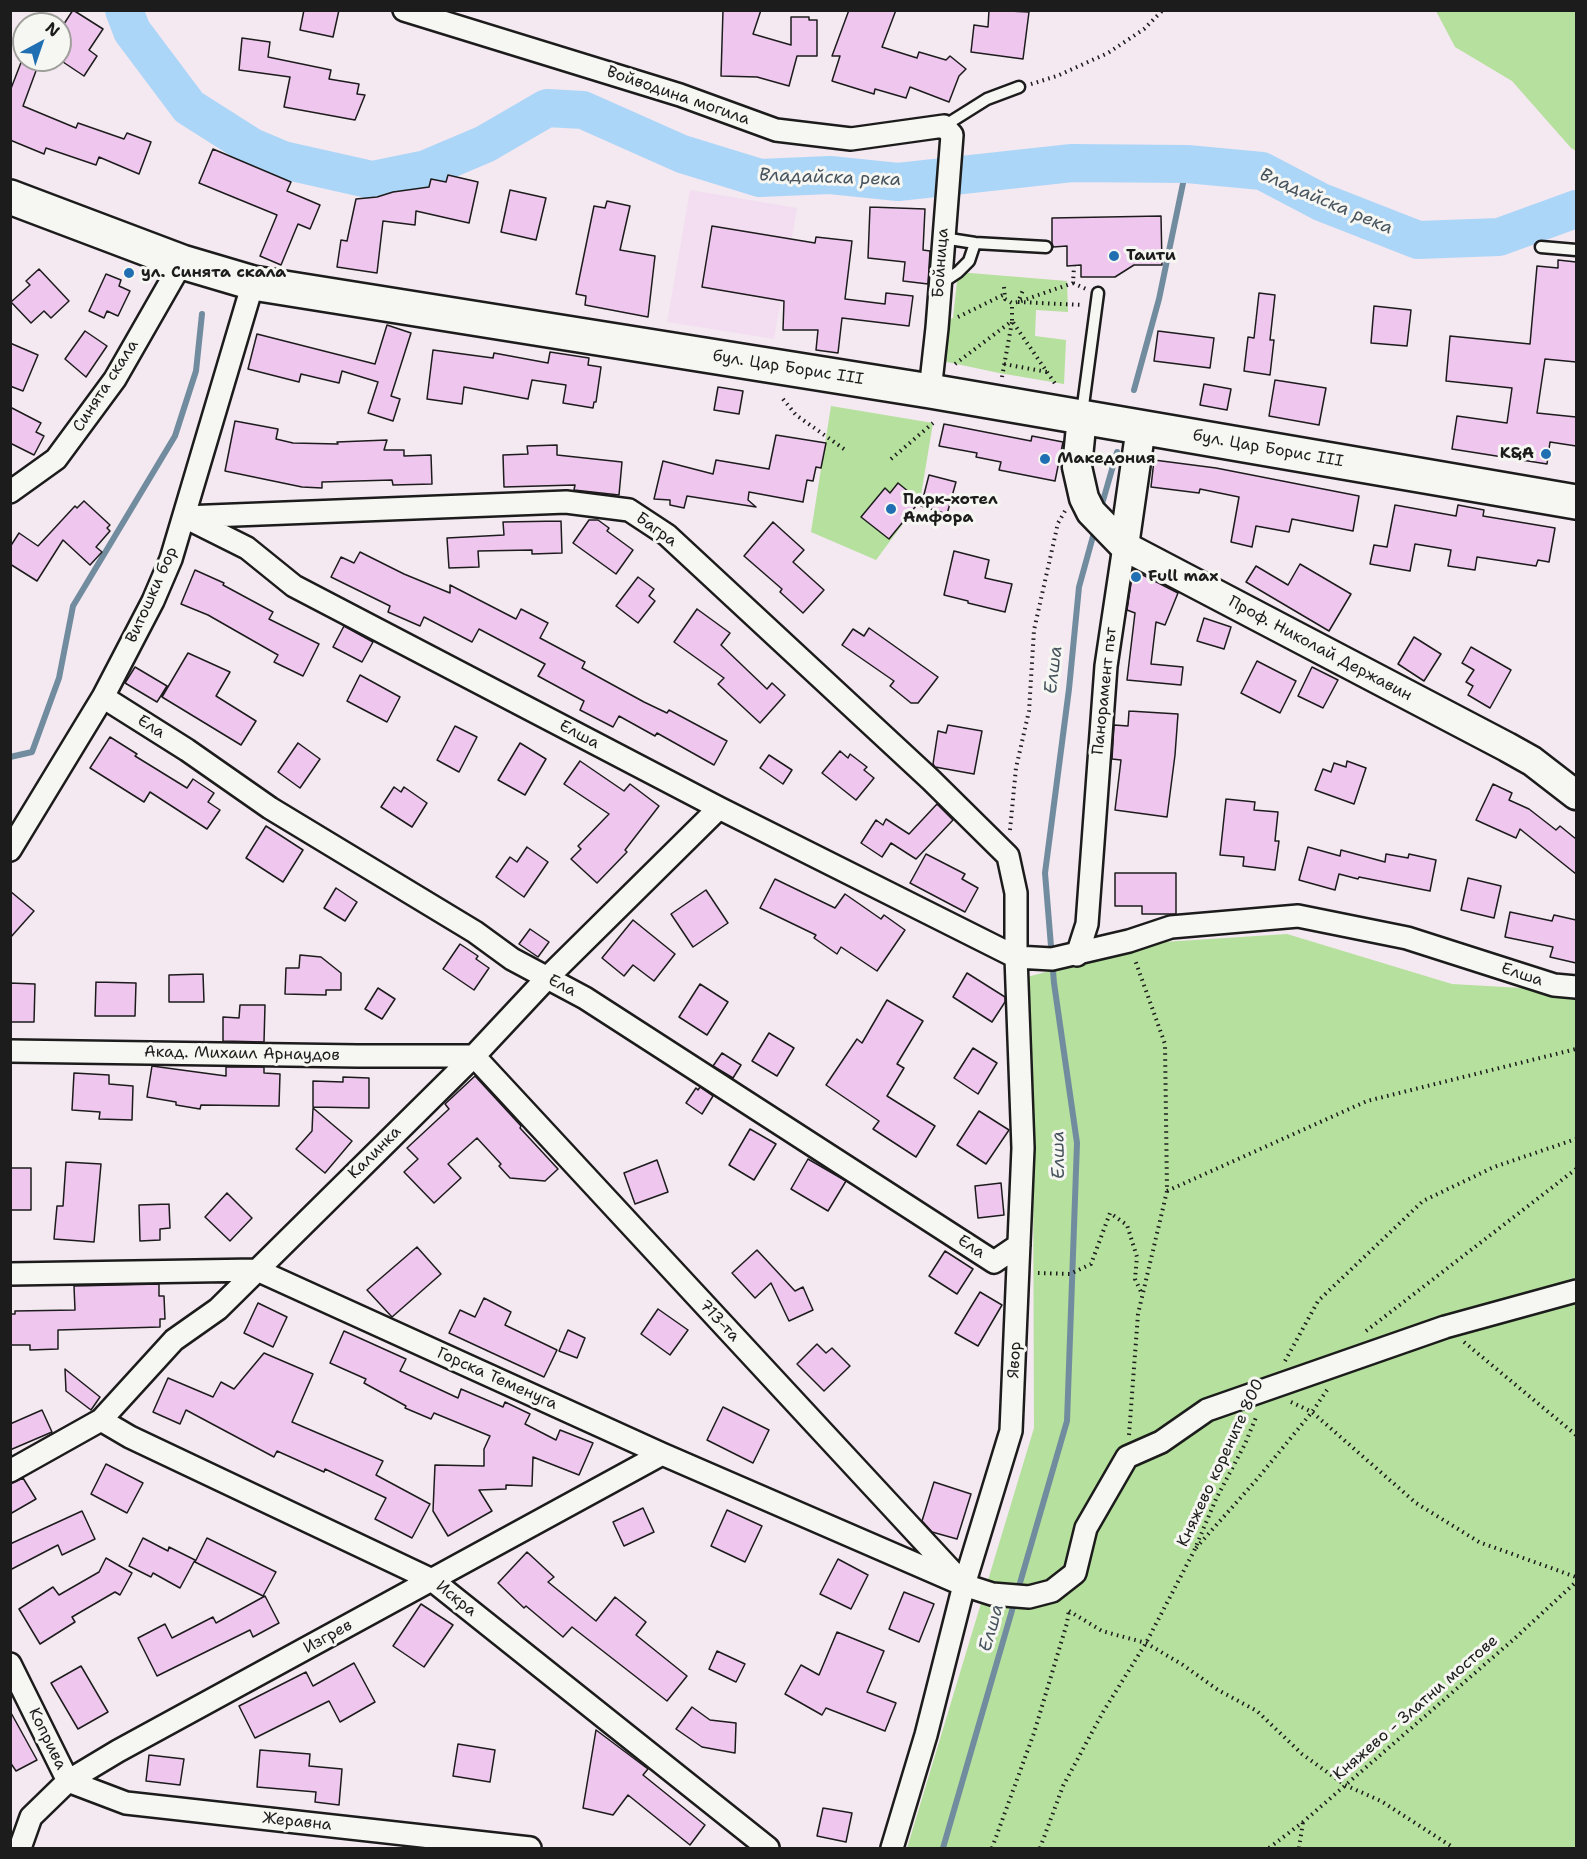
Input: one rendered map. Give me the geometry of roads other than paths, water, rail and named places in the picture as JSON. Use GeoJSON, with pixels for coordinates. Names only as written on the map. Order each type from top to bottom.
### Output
{"type":"FeatureCollection","features":[{"type":"Feature","properties":{"kind":"main road","name":"бул. Цар Борис III"},"geometry":{"type":"LineString","coordinates":[[10,196],[182,262],[253,282],[940,379],[1082,417],[1576,502]]}},
{"type":"Feature","properties":{"kind":"main road"},"geometry":{"type":"LineString","coordinates":[[1082,417],[1077,467],[1080,484],[1084,498],[1107,528]]}},
{"type":"Feature","properties":{"kind":"main road","name":"Панорамент път"},"geometry":{"type":"LineString","coordinates":[[1107,528],[1141,427]]}},
{"type":"Feature","properties":{"kind":"main road","name":"Проф. Николай Державин"},"geometry":{"type":"LineString","coordinates":[[1107,528],[1513,750],[1539,766],[1576,795]]}},
{"type":"Feature","properties":{"kind":"street","name":"Войводина могила"},"geometry":{"type":"LineString","coordinates":[[405,10],[681,95],[776,130],[851,140],[948,131]]}},
{"type":"Feature","properties":{"kind":"street","name":"Бойница"},"geometry":{"type":"LineString","coordinates":[[940,379],[937,328],[948,131]]}},
{"type":"Feature","properties":{"kind":"street","name":"Синята скала"},"geometry":{"type":"LineString","coordinates":[[10,492],[56,459],[115,379],[182,262]]}},
{"type":"Feature","properties":{"kind":"street","name":"Витошки бор"},"geometry":{"type":"LineString","coordinates":[[10,850],[103,697],[153,601],[171,559],[253,282]]}},
{"type":"Feature","properties":{"kind":"street","name":"Багра"},"geometry":{"type":"LineString","coordinates":[[184,517],[566,502],[629,510],[667,535],[931,780],[1008,856]]}},
{"type":"Feature","properties":{"kind":"street","name":"Елша"},"geometry":{"type":"LineString","coordinates":[[184,517],[247,548],[294,586],[719,808],[1016,957],[1052,959],[1077,955],[1171,927],[1298,916],[1407,938],[1554,985],[1576,987]]}},
{"type":"Feature","properties":{"kind":"street","name":"Панорамент път"},"geometry":{"type":"LineString","coordinates":[[1077,955],[1086,924],[1106,666],[1107,528]]}},
{"type":"Feature","properties":{"kind":"street","name":"Ела"},"geometry":{"type":"LineString","coordinates":[[103,697],[187,750],[270,808],[475,932],[512,959],[585,998],[994,1262],[1019,1245]]}},
{"type":"Feature","properties":{"kind":"street","name":"Калинка"},"geometry":{"type":"LineString","coordinates":[[10,1471],[101,1420],[174,1340],[218,1309],[474,1056],[547,978],[719,808]]}},
{"type":"Feature","properties":{"kind":"street","name":"Явор"},"geometry":{"type":"LineString","coordinates":[[892,1848],[926,1735],[964,1585],[1011,1431],[1023,1148],[1016,892],[1008,856]]}},
{"type":"Feature","properties":{"kind":"street","name":"Акад. Михаил Арнаудов"},"geometry":{"type":"LineString","coordinates":[[10,1051],[474,1056]]}},
{"type":"Feature","properties":{"kind":"street","name":"713-та"},"geometry":{"type":"LineString","coordinates":[[474,1056],[964,1585]]}},
{"type":"Feature","properties":{"kind":"street","name":"Горска Теменуга"},"geometry":{"type":"LineString","coordinates":[[10,1274],[257,1270],[662,1454],[964,1585],[992,1594],[1029,1597],[1052,1591],[1075,1573],[1086,1528],[1127,1457],[1161,1442],[1207,1410],[1445,1327],[1576,1291]]}},
{"type":"Feature","properties":{"kind":"street","name":"Искра"},"geometry":{"type":"LineString","coordinates":[[101,1420],[130,1437],[432,1580],[768,1848]]}},
{"type":"Feature","properties":{"kind":"street","name":"Изгрев"},"geometry":{"type":"LineString","coordinates":[[20,1848],[31,1817],[68,1781],[118,1751],[662,1454]]}},
{"type":"Feature","properties":{"kind":"street","name":"Коприва"},"geometry":{"type":"LineString","coordinates":[[10,1664],[68,1781]]}},
{"type":"Feature","properties":{"kind":"street","name":"Жеравна"},"geometry":{"type":"LineString","coordinates":[[68,1781],[126,1803],[530,1848]]}},
{"type":"Feature","properties":{"kind":"lane"},"geometry":{"type":"LineString","coordinates":[[948,131],[987,99],[1019,87]]}},
{"type":"Feature","properties":{"kind":"lane"},"geometry":{"type":"LineString","coordinates":[[943,238],[975,243],[1046,247]]}},
{"type":"Feature","properties":{"kind":"lane"},"geometry":{"type":"LineString","coordinates":[[940,284],[969,261],[975,243]]}},
{"type":"Feature","properties":{"kind":"lane"},"geometry":{"type":"LineString","coordinates":[[1541,247],[1576,250]]}},
{"type":"Feature","properties":{"kind":"lane"},"geometry":{"type":"LineString","coordinates":[[1082,417],[1098,293]]}},
{"type":"Feature","properties":{"kind":"waterway","name":"Владайска река"},"geometry":{"type":"LineString","coordinates":[[124,10],[132,31],[189,107],[252,147],[283,160],[372,180],[426,169],[485,144],[547,108],[583,110],[682,154],[760,178],[830,175],[898,182],[1072,163],[1187,164],[1262,171],[1321,202],[1418,240],[1499,237],[1576,209]]}},
{"type":"Feature","properties":{"kind":"waterway","name":"Елша"},"geometry":{"type":"LineString","coordinates":[[1134,390],[1159,299],[1187,164]]}},
{"type":"Feature","properties":{"kind":"waterway"},"geometry":{"type":"LineString","coordinates":[[10,757],[32,752],[59,678],[73,606],[175,436],[196,371],[202,314]]}},
{"type":"Feature","properties":{"kind":"waterway","name":"Елша"},"geometry":{"type":"LineString","coordinates":[[1100,511],[1117,452]]}},
{"type":"Feature","properties":{"kind":"waterway","name":"Елша"},"geometry":{"type":"LineString","coordinates":[[943,1848],[1067,1421],[1077,1143],[1054,983],[1045,873],[1069,689],[1079,587],[1095,529]]}},
{"type":"Feature","properties":{"kind":"place","name":"Таити"},"geometry":{"type":"Point","coordinates":[1114,256]}},
{"type":"Feature","properties":{"kind":"place","name":"ул. Синята скала"},"geometry":{"type":"Point","coordinates":[129,273]}},
{"type":"Feature","properties":{"kind":"place","name":"K&A"},"geometry":{"type":"Point","coordinates":[1546,454]}},
{"type":"Feature","properties":{"kind":"place","name":"Македония"},"geometry":{"type":"Point","coordinates":[1045,459]}},
{"type":"Feature","properties":{"kind":"place","name":"Парк-хотел Амфора"},"geometry":{"type":"Point","coordinates":[891,509]}},
{"type":"Feature","properties":{"kind":"place","name":"Full max"},"geometry":{"type":"Point","coordinates":[1136,577]}}]}
